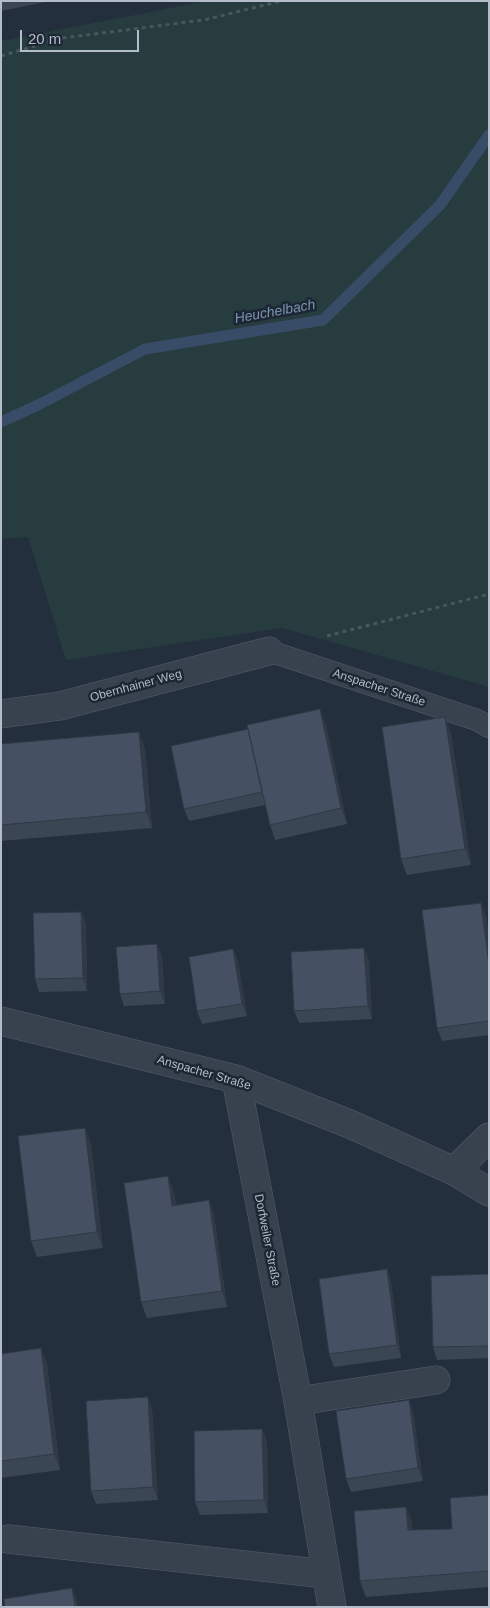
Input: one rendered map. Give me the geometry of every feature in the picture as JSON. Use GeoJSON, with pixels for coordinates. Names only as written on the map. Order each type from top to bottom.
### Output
{"type":"FeatureCollection","features":[{"type":"Feature","properties":{"kind":"street","name":"Obernhainer Weg"},"geometry":{"type":"LineString","coordinates":[[1,714],[60,706],[269,651]]}},
{"type":"Feature","properties":{"kind":"street","name":"Anspacher Straße"},"geometry":{"type":"LineString","coordinates":[[1,1021],[236,1079],[352,1125],[454,1171],[489,1192]]}},
{"type":"Feature","properties":{"kind":"street","name":"Dorfweiler Straße"},"geometry":{"type":"LineString","coordinates":[[236,1079],[298,1401],[332,1607]]}},
{"type":"Feature","properties":{"kind":"street"},"geometry":{"type":"LineString","coordinates":[[454,1171],[489,1137]]}},
{"type":"Feature","properties":{"kind":"street"},"geometry":{"type":"LineString","coordinates":[[298,1401],[436,1380]]}},
{"type":"Feature","properties":{"kind":"street"},"geometry":{"type":"LineString","coordinates":[[8,1539],[326,1574]]}},
{"type":"Feature","properties":{"kind":"lane","name":"Anspacher Straße"},"geometry":{"type":"LineString","coordinates":[[269,651],[468,717],[489,727]]}},
{"type":"Feature","properties":{"kind":"path"},"geometry":{"type":"LineString","coordinates":[[1,56],[62,38],[204,20],[281,1]]}},
{"type":"Feature","properties":{"kind":"path"},"geometry":{"type":"LineString","coordinates":[[324,637],[489,594]]}},
{"type":"Feature","properties":{"kind":"green space"},"geometry":{"type":"Polygon","coordinates":[[[207,1],[489,1],[489,687],[282,628],[66,660],[28,537],[1,539],[1,41],[207,1]]]}},
{"type":"Feature","properties":{"kind":"building"},"geometry":{"type":"Polygon","coordinates":[[[320,709],[341,808],[270,825],[247,725],[320,709]]]}},
{"type":"Feature","properties":{"kind":"building"},"geometry":{"type":"Polygon","coordinates":[[[445,717],[465,849],[401,859],[382,727],[445,717]]]}},
{"type":"Feature","properties":{"kind":"building"},"geometry":{"type":"Polygon","coordinates":[[[248,729],[262,792],[184,809],[171,746],[248,729]]]}},
{"type":"Feature","properties":{"kind":"building"},"geometry":{"type":"Polygon","coordinates":[[[139,732],[146,812],[1,825],[1,744],[139,732]]]}},
{"type":"Feature","properties":{"kind":"building"},"geometry":{"type":"Polygon","coordinates":[[[481,903],[489,965],[489,1021],[437,1028],[422,910],[481,903]]]}},
{"type":"Feature","properties":{"kind":"building"},"geometry":{"type":"Polygon","coordinates":[[[81,912],[83,978],[35,979],[33,913],[81,912]]]}},
{"type":"Feature","properties":{"kind":"building"},"geometry":{"type":"Polygon","coordinates":[[[157,944],[160,991],[120,994],[116,947],[157,944]]]}},
{"type":"Feature","properties":{"kind":"building"},"geometry":{"type":"Polygon","coordinates":[[[364,948],[368,1006],[294,1011],[291,952],[364,948]]]}},
{"type":"Feature","properties":{"kind":"building"},"geometry":{"type":"Polygon","coordinates":[[[233,949],[242,1004],[197,1011],[189,957],[233,949]]]}},
{"type":"Feature","properties":{"kind":"building"},"geometry":{"type":"Polygon","coordinates":[[[85,1128],[97,1232],[31,1241],[18,1136],[85,1128]]]}},
{"type":"Feature","properties":{"kind":"building"},"geometry":{"type":"Polygon","coordinates":[[[168,1176],[172,1206],[209,1200],[222,1291],[141,1302],[124,1183],[168,1176]]]}},
{"type":"Feature","properties":{"kind":"building"},"geometry":{"type":"Polygon","coordinates":[[[387,1269],[397,1345],[329,1354],[319,1279],[387,1269]]]}},
{"type":"Feature","properties":{"kind":"building"},"geometry":{"type":"Polygon","coordinates":[[[489,1274],[489,1346],[433,1347],[431,1276],[489,1274]]]}},
{"type":"Feature","properties":{"kind":"building"},"geometry":{"type":"Polygon","coordinates":[[[41,1348],[54,1454],[1,1461],[1,1354],[41,1348]]]}},
{"type":"Feature","properties":{"kind":"building"},"geometry":{"type":"Polygon","coordinates":[[[148,1397],[153,1487],[91,1491],[86,1401],[148,1397]]]}},
{"type":"Feature","properties":{"kind":"building"},"geometry":{"type":"Polygon","coordinates":[[[409,1400],[418,1468],[346,1479],[336,1411],[409,1400]]]}},
{"type":"Feature","properties":{"kind":"building"},"geometry":{"type":"Polygon","coordinates":[[[262,1429],[264,1500],[195,1502],[194,1431],[262,1429]]]}},
{"type":"Feature","properties":{"kind":"building"},"geometry":{"type":"Polygon","coordinates":[[[489,1495],[489,1571],[360,1581],[354,1511],[406,1507],[408,1530],[452,1529],[450,1498],[489,1495]]]}},
{"type":"Feature","properties":{"kind":"building"},"geometry":{"type":"Polygon","coordinates":[[[72,1588],[75,1607],[5,1607],[4,1599],[72,1588]]]}},
{"type":"Feature","properties":{"kind":"waterway","name":"Heuchelbach"},"geometry":{"type":"LineString","coordinates":[[1,422],[40,404],[145,349],[323,320],[440,205],[489,135]]}}]}
